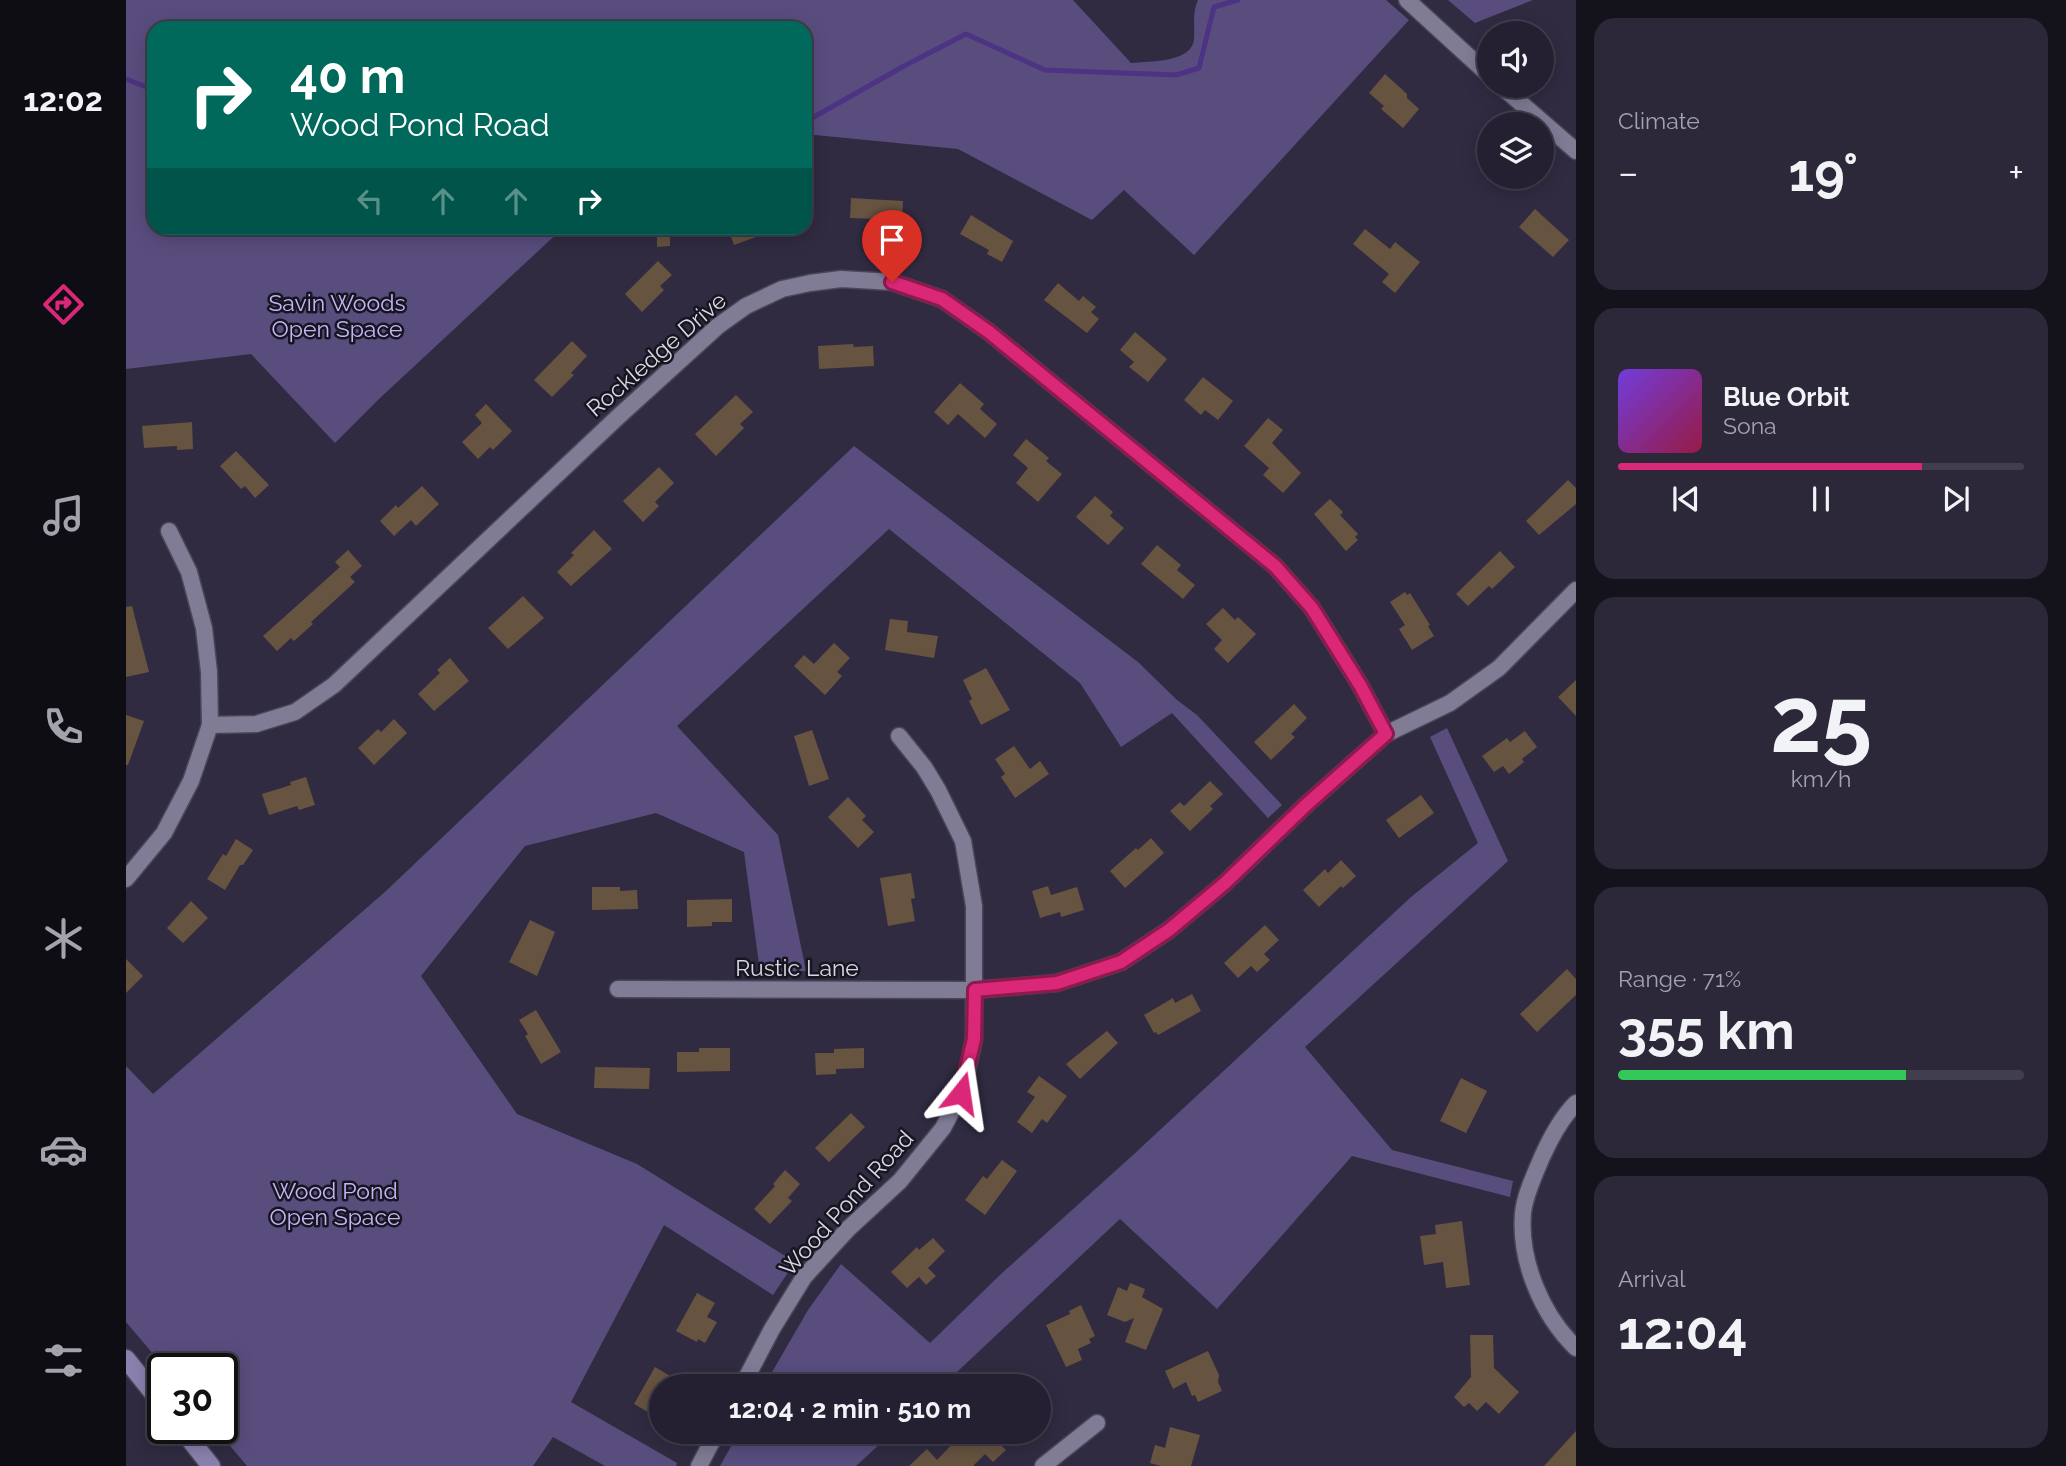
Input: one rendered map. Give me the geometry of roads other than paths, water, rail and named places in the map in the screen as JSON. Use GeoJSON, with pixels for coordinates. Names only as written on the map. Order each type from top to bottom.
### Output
{"type":"FeatureCollection","features":[{"type":"Feature","properties":{"kind":"street"},"geometry":{"type":"LineString","coordinates":[[1407,0],[1477,64]]}},
{"type":"Feature","properties":{"kind":"street"},"geometry":{"type":"LineString","coordinates":[[1515,98],[1576,151]]}},
{"type":"Feature","properties":{"kind":"street","name":"Rockledge Drive"},"geometry":{"type":"LineString","coordinates":[[210,725],[256,724],[295,712],[334,685],[718,326],[746,306],[782,289],[841,279],[892,282],[942,299],[989,332],[1275,566],[1312,608],[1360,685],[1386,734]]}},
{"type":"Feature","properties":{"kind":"street"},"geometry":{"type":"LineString","coordinates":[[126,879],[164,833],[191,780],[210,725],[209,672],[204,628],[189,572],[169,531]]}},
{"type":"Feature","properties":{"kind":"street"},"geometry":{"type":"LineString","coordinates":[[975,990],[1057,983],[1121,962],[1169,930],[1225,883],[1306,805],[1386,734],[1450,703],[1499,668],[1576,590]]}},
{"type":"Feature","properties":{"kind":"street","name":"Wood Pond Road"},"geometry":{"type":"LineString","coordinates":[[748,1374],[804,1277],[848,1229],[900,1181],[943,1128],[961,1093],[968,1067],[974,1039],[974,906],[963,841],[938,790],[899,736]]}},
{"type":"Feature","properties":{"kind":"street","name":"Rustic Lane"},"geometry":{"type":"LineString","coordinates":[[618,989],[975,990]]}},
{"type":"Feature","properties":{"kind":"street"},"geometry":{"type":"LineString","coordinates":[[1576,1103],[1565,1113],[1546,1148],[1532,1180],[1523,1211],[1525,1250],[1532,1277],[1559,1332],[1576,1348]]}},
{"type":"Feature","properties":{"kind":"street"},"geometry":{"type":"LineString","coordinates":[[126,1359],[147,1385]]}},
{"type":"Feature","properties":{"kind":"street"},"geometry":{"type":"LineString","coordinates":[[1042,1466],[1097,1423]]}},
{"type":"Feature","properties":{"kind":"street"},"geometry":{"type":"LineString","coordinates":[[194,1444],[211,1466]]}},
{"type":"Feature","properties":{"kind":"street"},"geometry":{"type":"LineString","coordinates":[[699,1466],[711,1444]]}},
{"type":"Feature","properties":{"kind":"waterway"},"geometry":{"type":"LineString","coordinates":[[812,118],[966,34],[1045,70],[1176,75],[1199,68],[1214,7],[1238,0]]}},
{"type":"Feature","properties":{"kind":"waterway"},"geometry":{"type":"LineString","coordinates":[[126,79],[147,87]]}},
{"type":"Feature","properties":{"kind":"park label","name":"Savin Woods Open Space"},"geometry":{"type":"Point","coordinates":[337,315]}},
{"type":"Feature","properties":{"kind":"park label","name":"Wood Pond Open Space"},"geometry":{"type":"Point","coordinates":[335,1203]}}]}
